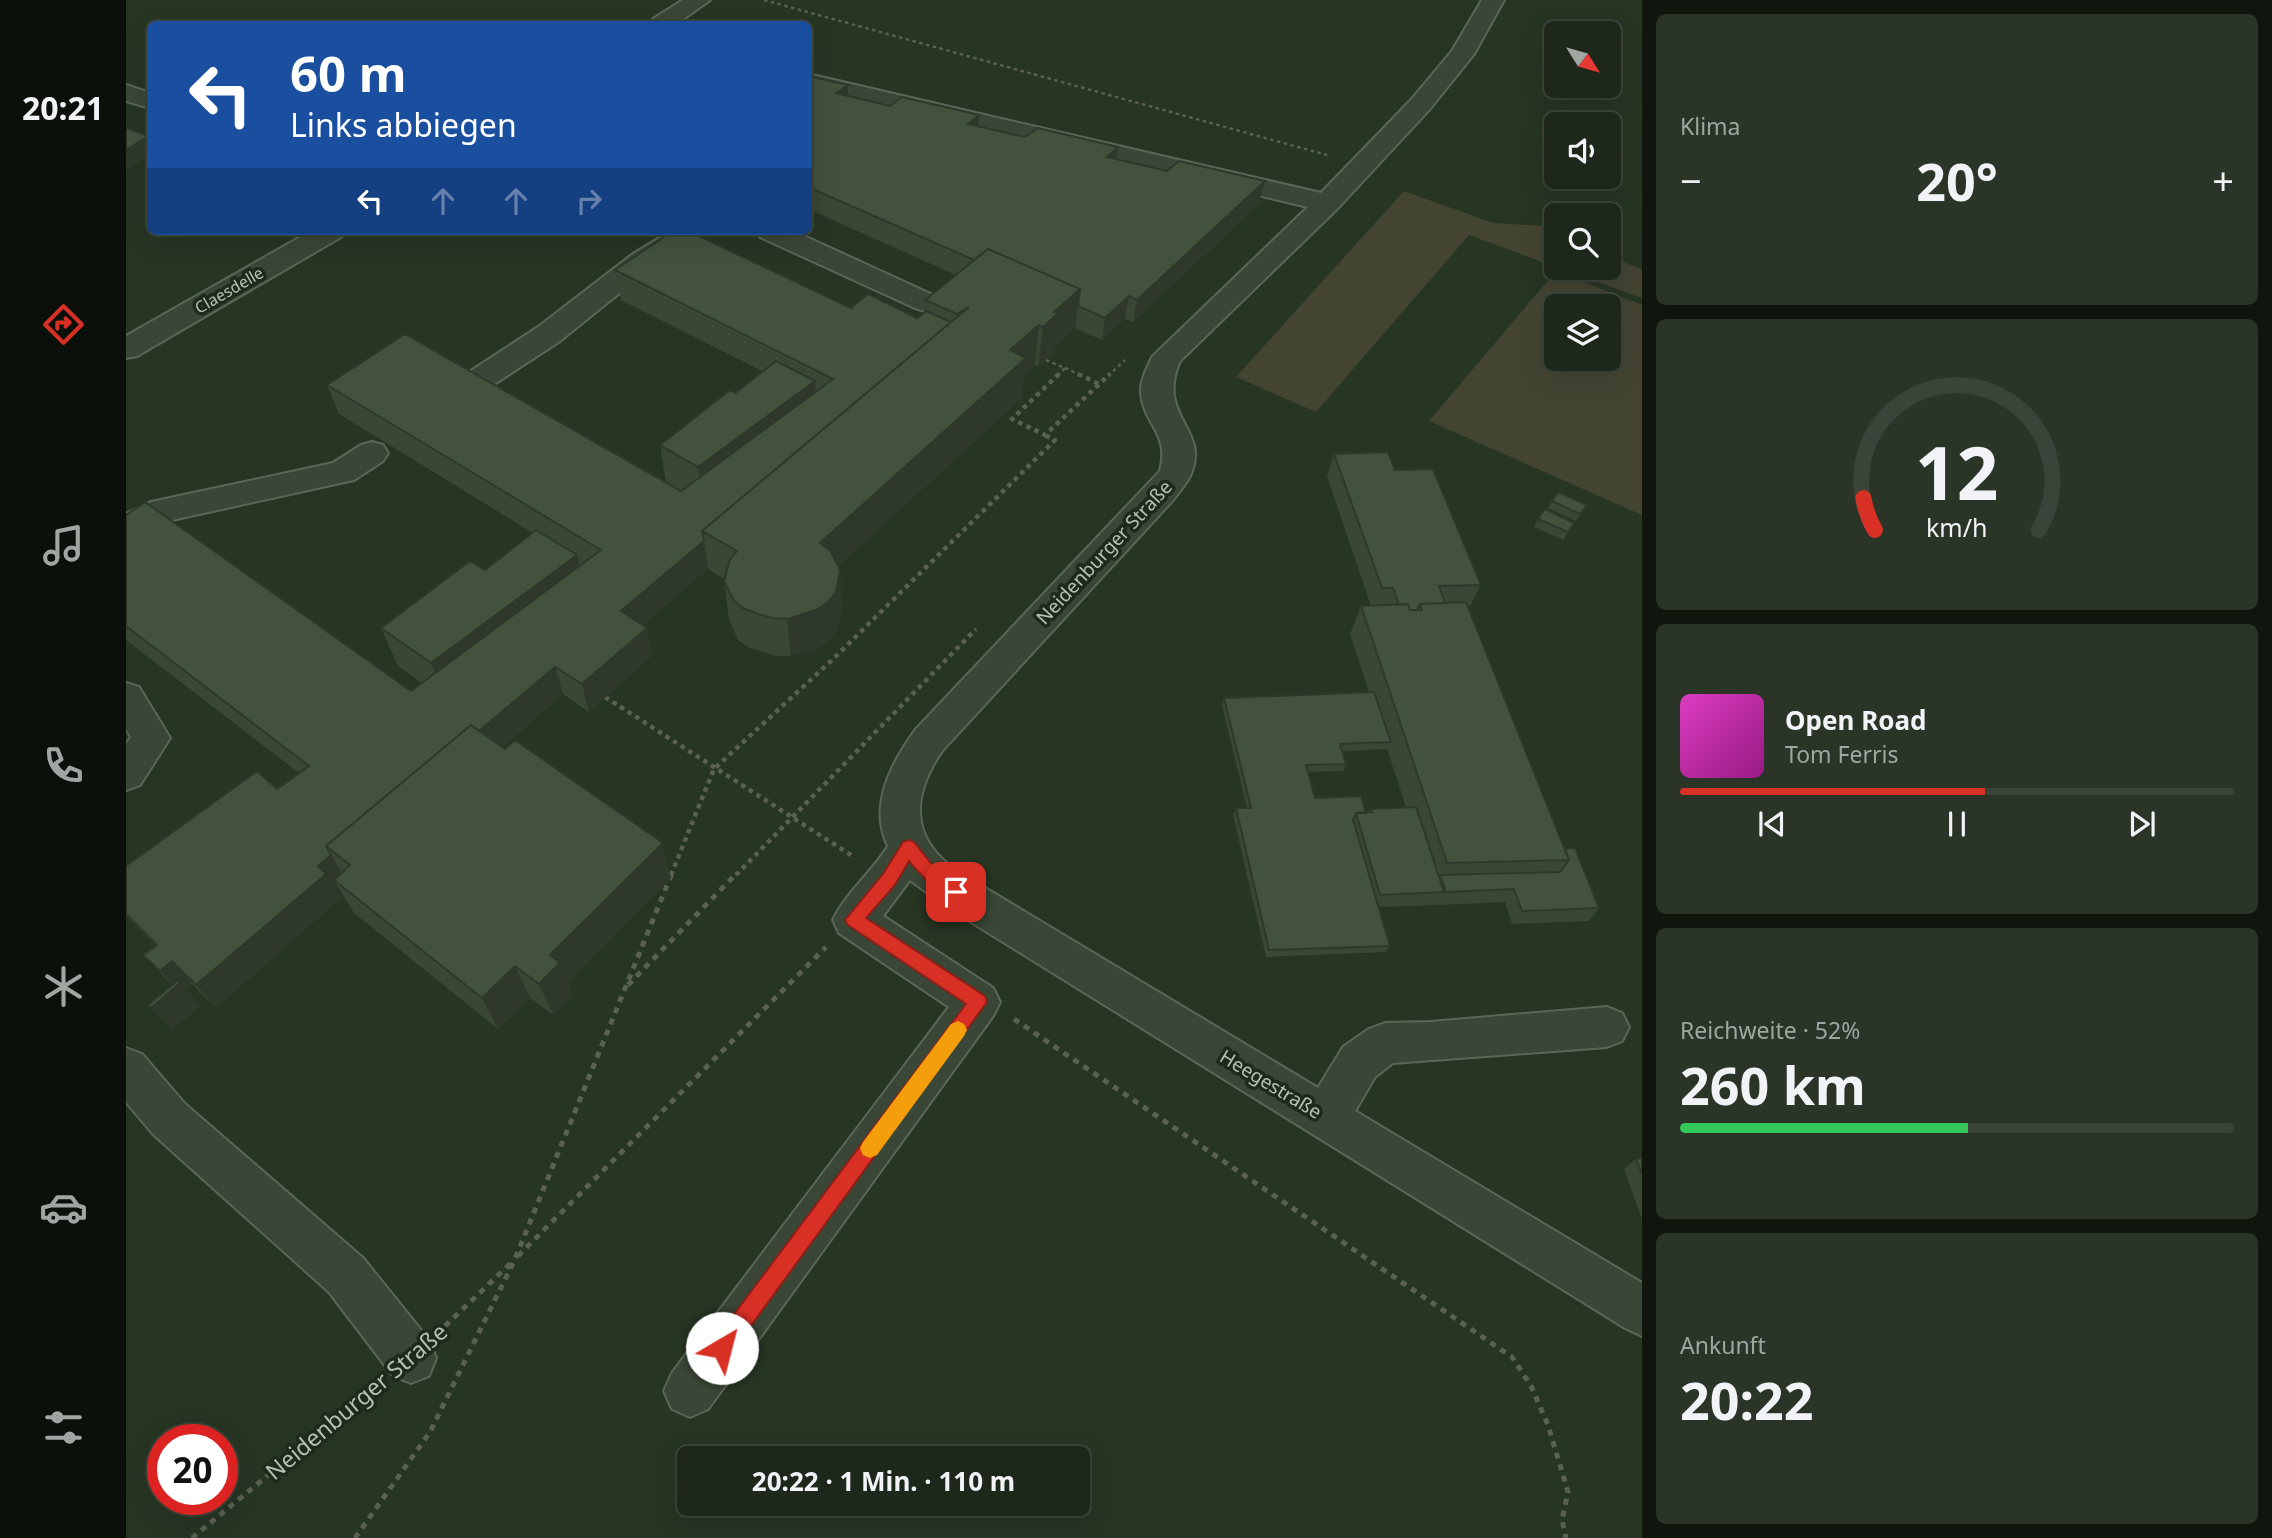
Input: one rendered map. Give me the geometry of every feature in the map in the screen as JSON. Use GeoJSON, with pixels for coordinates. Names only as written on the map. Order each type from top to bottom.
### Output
{"type":"FeatureCollection","features":[{"type":"Feature","properties":{"kind":"street"},"geometry":{"type":"LineString","coordinates":[[666,21],[699,0]]}},
{"type":"Feature","properties":{"kind":"street","name":"Neidenburger Straße"},"geometry":{"type":"LineString","coordinates":[[899,863],[902,788],[912,761],[945,721],[1177,472],[1180,456],[1178,440],[1156,399],[1159,371],[1167,357],[1326,203],[1420,106],[1461,54],[1493,0]]}},
{"type":"Feature","properties":{"kind":"street"},"geometry":{"type":"LineString","coordinates":[[812,82],[1326,203]]}},
{"type":"Feature","properties":{"kind":"street"},"geometry":{"type":"LineString","coordinates":[[126,92],[147,100]]}},
{"type":"Feature","properties":{"kind":"street","name":"Claesdelle"},"geometry":{"type":"LineString","coordinates":[[126,349],[324,235]]}},
{"type":"Feature","properties":{"kind":"street"},"geometry":{"type":"LineString","coordinates":[[462,391],[549,334],[643,260],[684,235]]}},
{"type":"Feature","properties":{"kind":"street"},"geometry":{"type":"LineString","coordinates":[[778,235],[925,302]]}},
{"type":"Feature","properties":{"kind":"street"},"geometry":{"type":"LineString","coordinates":[[126,528],[163,510],[343,472],[372,453]]}},
{"type":"Feature","properties":{"kind":"street"},"geometry":{"type":"LineString","coordinates":[[126,697],[151,738],[126,774]]}},
{"type":"Feature","properties":{"kind":"street"},"geometry":{"type":"LineString","coordinates":[[690,1391],[978,1002],[854,920],[899,863]]}},
{"type":"Feature","properties":{"kind":"street","name":"Heegestraße"},"geometry":{"type":"LineString","coordinates":[[899,863],[928,872],[956,892],[1642,1311]]}},
{"type":"Feature","properties":{"kind":"street"},"geometry":{"type":"LineString","coordinates":[[1326,1117],[1359,1062],[1385,1043],[1430,1042],[1606,1027]]}},
{"type":"Feature","properties":{"kind":"street"},"geometry":{"type":"LineString","coordinates":[[126,1069],[169,1119],[345,1275],[411,1358]]}},
{"type":"Feature","properties":{"kind":"path"},"geometry":{"type":"LineString","coordinates":[[764,0],[1362,167]]}},
{"type":"Feature","properties":{"kind":"path"},"geometry":{"type":"LineString","coordinates":[[1045,435],[1132,353]]}},
{"type":"Feature","properties":{"kind":"path"},"geometry":{"type":"LineString","coordinates":[[1046,360],[1099,384]]}},
{"type":"Feature","properties":{"kind":"path"},"geometry":{"type":"LineString","coordinates":[[355,1538],[430,1432],[515,1259],[714,769],[831,661],[1055,440],[1012,419],[1065,368]]}},
{"type":"Feature","properties":{"kind":"path"},"geometry":{"type":"LineString","coordinates":[[605,696],[791,818],[899,863]]}},
{"type":"Feature","properties":{"kind":"path"},"geometry":{"type":"LineString","coordinates":[[625,989],[867,740]]}},
{"type":"Feature","properties":{"kind":"path","name":"Neidenburger Straße"},"geometry":{"type":"LineString","coordinates":[[192,1538],[411,1358],[515,1259],[854,920]]}},
{"type":"Feature","properties":{"kind":"path"},"geometry":{"type":"LineString","coordinates":[[978,1002],[1012,1018],[1512,1357],[1531,1386],[1548,1425],[1569,1492],[1562,1520],[1566,1538]]}},
{"type":"Feature","properties":{"kind":"green space"},"geometry":{"type":"Polygon","coordinates":[[[1404,191],[1493,223],[1544,226],[1544,263],[1469,235],[1316,412],[1236,377],[1404,191]]]}},
{"type":"Feature","properties":{"kind":"green space"},"geometry":{"type":"Polygon","coordinates":[[[1621,261],[1642,270],[1642,298],[1592,280],[1621,280],[1621,261]]]}},
{"type":"Feature","properties":{"kind":"green space"},"geometry":{"type":"Polygon","coordinates":[[[1548,280],[1579,280],[1614,294],[1544,294],[1544,371],[1621,371],[1621,297],[1642,305],[1642,515],[1429,421],[1548,280]]]}},
{"type":"Feature","properties":{"kind":"building"},"geometry":{"type":"Polygon","coordinates":[[[812,77],[848,85],[836,93],[890,106],[902,97],[979,115],[968,124],[1025,137],[1038,128],[1118,147],[1107,157],[1167,171],[1179,161],[1265,181],[1137,300],[1129,296],[1105,318],[1078,306],[1080,289],[988,249],[974,260],[812,189],[812,77]]]}},
{"type":"Feature","properties":{"kind":"building"},"geometry":{"type":"Polygon","coordinates":[[[126,128],[147,135],[147,137],[126,150],[126,128]]]}},
{"type":"Feature","properties":{"kind":"building"},"geometry":{"type":"Polygon","coordinates":[[[667,235],[696,235],[851,308],[868,294],[917,318],[926,311],[951,322],[702,531],[704,541],[621,611],[647,628],[582,684],[555,667],[479,731],[471,725],[326,846],[331,855],[318,866],[326,874],[196,985],[172,961],[160,971],[143,955],[157,945],[126,914],[126,866],[257,771],[277,789],[309,766],[126,626],[126,515],[145,502],[411,691],[601,550],[327,385],[405,334],[681,491],[833,379],[615,270],[667,235]]]}},
{"type":"Feature","properties":{"kind":"building"},"geometry":{"type":"Polygon","coordinates":[[[988,249],[1080,289],[1054,312],[1058,313],[1043,327],[1039,325],[1010,350],[1026,358],[820,543],[830,550],[840,570],[836,592],[828,602],[816,610],[787,619],[771,618],[744,609],[734,601],[724,581],[730,559],[737,551],[702,531],[969,307],[957,314],[925,300],[988,249]]]}},
{"type":"Feature","properties":{"kind":"building"},"geometry":{"type":"Polygon","coordinates":[[[776,361],[815,381],[698,467],[660,445],[730,390],[735,393],[776,361]]]}},
{"type":"Feature","properties":{"kind":"building"},"geometry":{"type":"Polygon","coordinates":[[[1388,452],[1395,470],[1433,469],[1481,585],[1439,586],[1445,603],[1420,604],[1417,610],[1410,610],[1408,604],[1399,605],[1393,588],[1382,588],[1334,454],[1388,452]]]}},
{"type":"Feature","properties":{"kind":"building"},"geometry":{"type":"Polygon","coordinates":[[[1558,492],[1587,505],[1580,514],[1552,501],[1558,492]]]}},
{"type":"Feature","properties":{"kind":"building"},"geometry":{"type":"Polygon","coordinates":[[[1545,509],[1574,523],[1568,532],[1538,519],[1545,509]]]}},
{"type":"Feature","properties":{"kind":"building"},"geometry":{"type":"Polygon","coordinates":[[[536,530],[577,555],[431,663],[381,628],[470,561],[485,570],[536,530]]]}},
{"type":"Feature","properties":{"kind":"building"},"geometry":{"type":"Polygon","coordinates":[[[1466,602],[1569,860],[1447,863],[1361,606],[1408,604],[1410,610],[1422,610],[1420,604],[1466,602]]]}},
{"type":"Feature","properties":{"kind":"building"},"geometry":{"type":"Polygon","coordinates":[[[1374,692],[1391,742],[1340,744],[1346,764],[1306,765],[1315,798],[1361,796],[1366,813],[1356,813],[1353,820],[1390,946],[1269,950],[1236,808],[1251,808],[1224,698],[1374,692]]]}},
{"type":"Feature","properties":{"kind":"building"},"geometry":{"type":"Polygon","coordinates":[[[471,725],[505,749],[515,740],[663,843],[550,955],[560,963],[539,984],[515,966],[482,998],[334,880],[350,865],[326,846],[471,725]]]}},
{"type":"Feature","properties":{"kind":"building"},"geometry":{"type":"Polygon","coordinates":[[[1416,807],[1444,892],[1380,895],[1356,813],[1372,812],[1370,809],[1416,807]]]}},
{"type":"Feature","properties":{"kind":"building"},"geometry":{"type":"Polygon","coordinates":[[[1575,848],[1599,908],[1522,911],[1514,889],[1446,892],[1440,875],[1560,872],[1569,860],[1565,849],[1575,848]]]}},
{"type":"Feature","properties":{"kind":"building"},"geometry":{"type":"Polygon","coordinates":[[[178,980],[180,983],[151,1008],[148,1005],[178,980]]]}},
{"type":"Feature","properties":{"kind":"building"},"geometry":{"type":"Polygon","coordinates":[[[1642,1158],[1642,1174],[1636,1159],[1642,1158]]]}},
{"type":"Feature","properties":{"kind":"slow traffic"},"geometry":{"type":"LineString","coordinates":[[870,1148],[958,1030]]}},
{"type":"Feature","properties":{"kind":"route"},"geometry":{"type":"LineString","coordinates":[[722,1348],[978,1002],[854,920],[889,880],[909,847],[928,872],[956,892]]}}]}
